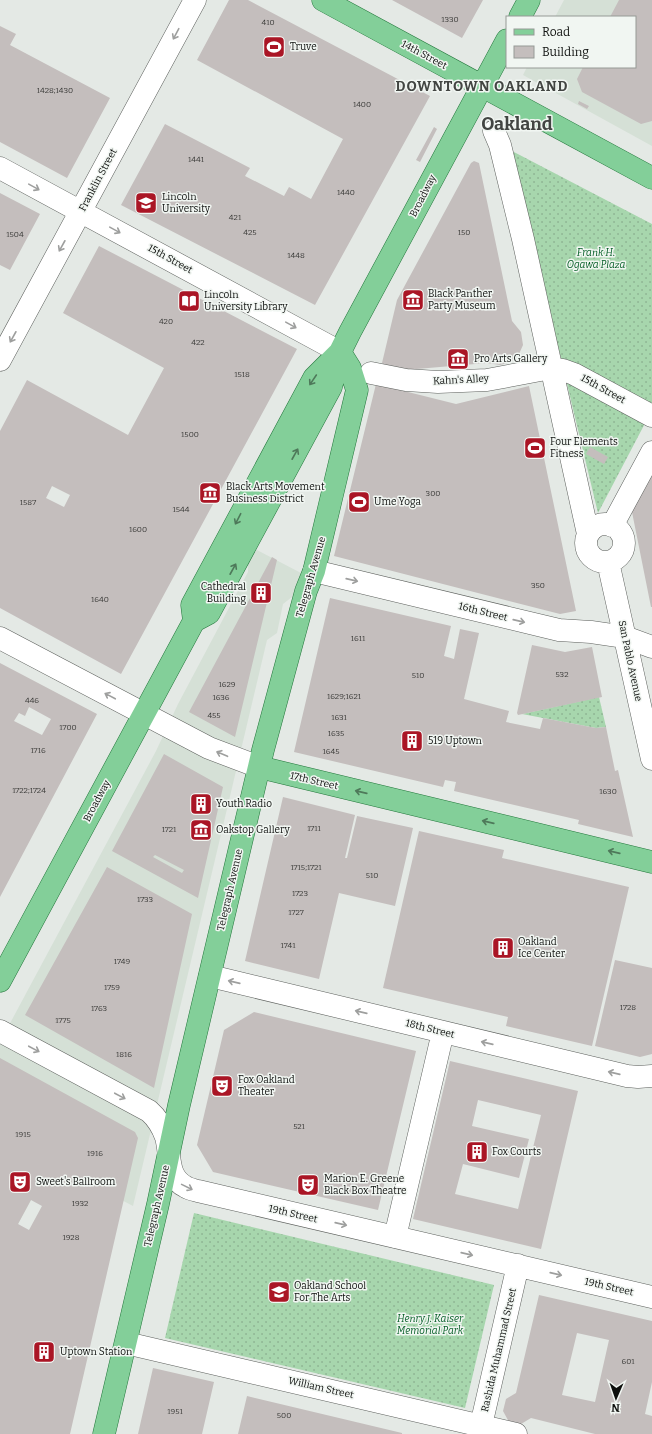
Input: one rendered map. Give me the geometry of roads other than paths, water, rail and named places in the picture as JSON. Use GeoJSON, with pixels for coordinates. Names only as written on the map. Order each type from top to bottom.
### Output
{"type":"FeatureCollection","features":[{"type":"Feature","properties":{"kind":"main road","name":"14th Street"},"geometry":{"type":"LineString","coordinates":[[323,0],[652,178]]}},
{"type":"Feature","properties":{"kind":"main road"},"geometry":{"type":"LineString","coordinates":[[521,16],[529,0]]}},
{"type":"Feature","properties":{"kind":"main road","name":"Broadway"},"geometry":{"type":"LineString","coordinates":[[0,981],[194,621],[209,613],[240,556],[331,387],[340,352],[506,42]]}},
{"type":"Feature","properties":{"kind":"main road","name":"Telegraph Avenue"},"geometry":{"type":"LineString","coordinates":[[104,1434],[126,1343],[179,1105],[259,767],[306,591],[314,571],[357,390],[350,368],[340,352]]}},
{"type":"Feature","properties":{"kind":"main road","name":"17th Street"},"geometry":{"type":"LineString","coordinates":[[259,767],[652,862]]}},
{"type":"Feature","properties":{"kind":"street","name":"Franklin Street"},"geometry":{"type":"LineString","coordinates":[[0,360],[195,0]]}},
{"type":"Feature","properties":{"kind":"street"},"geometry":{"type":"LineString","coordinates":[[500,142],[588,534],[586,546],[587,552],[596,561],[608,562],[618,557],[624,548],[621,532],[607,524],[596,526],[588,534]]}},
{"type":"Feature","properties":{"kind":"street","name":"15th Street"},"geometry":{"type":"LineString","coordinates":[[0,168],[340,352]]}},
{"type":"Feature","properties":{"kind":"street","name":"15th Street"},"geometry":{"type":"LineString","coordinates":[[551,368],[574,374],[652,416]]}},
{"type":"Feature","properties":{"kind":"street","name":"Kahn's Alley"},"geometry":{"type":"LineString","coordinates":[[371,373],[406,380],[454,382],[503,378],[551,368]]}},
{"type":"Feature","properties":{"kind":"street"},"geometry":{"type":"LineString","coordinates":[[612,526],[652,452]]}},
{"type":"Feature","properties":{"kind":"street","name":"San Pablo Avenue"},"geometry":{"type":"LineString","coordinates":[[608,562],[652,759]]}},
{"type":"Feature","properties":{"kind":"street","name":"16th Street"},"geometry":{"type":"LineString","coordinates":[[314,571],[559,630],[590,632],[625,637],[652,647]]}},
{"type":"Feature","properties":{"kind":"street","name":"17th Street"},"geometry":{"type":"LineString","coordinates":[[0,638],[209,748],[259,767]]}},
{"type":"Feature","properties":{"kind":"street","name":"18th Street"},"geometry":{"type":"LineString","coordinates":[[210,976],[627,1076],[652,1076]]}},
{"type":"Feature","properties":{"kind":"street","name":"19th Street"},"geometry":{"type":"LineString","coordinates":[[0,1030],[149,1111],[156,1118],[166,1138],[169,1166],[172,1174],[185,1187],[198,1192],[652,1297]]}},
{"type":"Feature","properties":{"kind":"street"},"geometry":{"type":"LineString","coordinates":[[396,1237],[443,1032]]}},
{"type":"Feature","properties":{"kind":"street","name":"Rashida Muhammad Street"},"geometry":{"type":"LineString","coordinates":[[480,1430],[518,1265]]}},
{"type":"Feature","properties":{"kind":"street","name":"William Street"},"geometry":{"type":"LineString","coordinates":[[126,1343],[480,1430],[516,1434]]}},
{"type":"Feature","properties":{"kind":"place","name":"Truve"},"geometry":{"type":"Point","coordinates":[274,47]}},
{"type":"Feature","properties":{"kind":"place","name":"Lincoln University"},"geometry":{"type":"Point","coordinates":[146,203]}},
{"type":"Feature","properties":{"kind":"place","name":"Black Panther Party Museum"},"geometry":{"type":"Point","coordinates":[413,300]}},
{"type":"Feature","properties":{"kind":"place","name":"Lincoln University Library"},"geometry":{"type":"Point","coordinates":[189,301]}},
{"type":"Feature","properties":{"kind":"place","name":"Pro Arts Gallery"},"geometry":{"type":"Point","coordinates":[458,359]}},
{"type":"Feature","properties":{"kind":"place","name":"Four Elements Fitness"},"geometry":{"type":"Point","coordinates":[535,448]}},
{"type":"Feature","properties":{"kind":"place","name":"Black Arts Movement Business District"},"geometry":{"type":"Point","coordinates":[210,493]}},
{"type":"Feature","properties":{"kind":"place","name":"Ume Yoga"},"geometry":{"type":"Point","coordinates":[359,502]}},
{"type":"Feature","properties":{"kind":"place","name":"Cathedral Building"},"geometry":{"type":"Point","coordinates":[261,593]}},
{"type":"Feature","properties":{"kind":"place","name":"519 Uptown"},"geometry":{"type":"Point","coordinates":[412,741]}},
{"type":"Feature","properties":{"kind":"place","name":"Youth Radio"},"geometry":{"type":"Point","coordinates":[201,804]}},
{"type":"Feature","properties":{"kind":"place","name":"Oakstop Gallery"},"geometry":{"type":"Point","coordinates":[201,830]}},
{"type":"Feature","properties":{"kind":"place","name":"Oakland Ice Center"},"geometry":{"type":"Point","coordinates":[503,948]}},
{"type":"Feature","properties":{"kind":"place","name":"Fox Oakland Theater"},"geometry":{"type":"Point","coordinates":[222,1086]}},
{"type":"Feature","properties":{"kind":"place","name":"Fox Courts"},"geometry":{"type":"Point","coordinates":[477,1152]}},
{"type":"Feature","properties":{"kind":"place","name":"Sweet's Ballroom"},"geometry":{"type":"Point","coordinates":[20,1182]}},
{"type":"Feature","properties":{"kind":"place","name":"Marion E. Greene Black Box Theatre"},"geometry":{"type":"Point","coordinates":[308,1185]}},
{"type":"Feature","properties":{"kind":"place","name":"Oakland School For The Arts"},"geometry":{"type":"Point","coordinates":[279,1292]}},
{"type":"Feature","properties":{"kind":"place","name":"Uptown Station"},"geometry":{"type":"Point","coordinates":[44,1352]}},
{"type":"Feature","properties":{"kind":"district","name":"DOWNTOWN OAKLAND"},"geometry":{"type":"Point","coordinates":[482,86]}},
{"type":"Feature","properties":{"kind":"district","name":"Oakland"},"geometry":{"type":"Point","coordinates":[517,124]}},
{"type":"Feature","properties":{"kind":"park label","name":"Frank H. Ogawa Plaza"},"geometry":{"type":"Point","coordinates":[596,258]}},
{"type":"Feature","properties":{"kind":"park label","name":"Henry J. Kaiser Memorial Park"},"geometry":{"type":"Point","coordinates":[430,1324]}}]}
